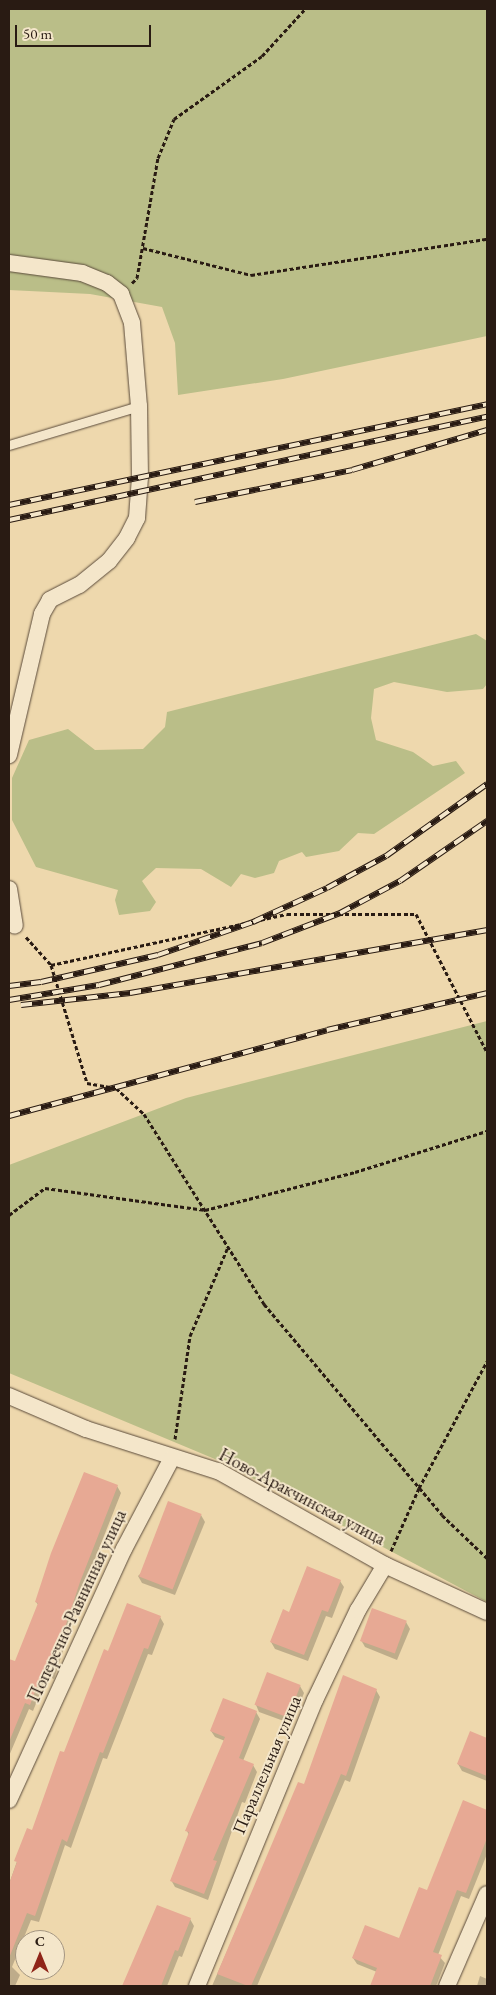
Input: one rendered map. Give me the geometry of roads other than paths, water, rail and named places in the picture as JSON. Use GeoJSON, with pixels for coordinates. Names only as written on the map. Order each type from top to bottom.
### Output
{"type":"FeatureCollection","features":[{"type":"Feature","properties":{"kind":"street"},"geometry":{"type":"LineString","coordinates":[[9,263],[82,273],[107,283],[121,294],[132,323],[140,406],[137,518],[127,538],[109,561],[79,585],[50,600],[42,614],[9,754]]}},
{"type":"Feature","properties":{"kind":"street"},"geometry":{"type":"LineString","coordinates":[[9,889],[15,926]]}},
{"type":"Feature","properties":{"kind":"street","name":"Ново-Аракчинская улица"},"geometry":{"type":"LineString","coordinates":[[9,1396],[86,1429],[172,1458],[218,1471],[385,1565],[487,1612]]}},
{"type":"Feature","properties":{"kind":"street","name":"Поперечно-Равнинная улица"},"geometry":{"type":"LineString","coordinates":[[9,1800],[124,1549],[172,1458]]}},
{"type":"Feature","properties":{"kind":"street","name":"Параллельная улица"},"geometry":{"type":"LineString","coordinates":[[197,1986],[315,1700],[358,1610],[385,1565]]}},
{"type":"Feature","properties":{"kind":"street"},"geometry":{"type":"LineString","coordinates":[[447,1986],[487,1894]]}},
{"type":"Feature","properties":{"kind":"lane"},"geometry":{"type":"LineString","coordinates":[[9,445],[140,406]]}},
{"type":"Feature","properties":{"kind":"railway"},"geometry":{"type":"LineString","coordinates":[[9,505],[487,404]]}},
{"type":"Feature","properties":{"kind":"railway"},"geometry":{"type":"LineString","coordinates":[[9,520],[487,417]]}},
{"type":"Feature","properties":{"kind":"railway"},"geometry":{"type":"LineString","coordinates":[[195,502],[352,470],[487,430]]}},
{"type":"Feature","properties":{"kind":"railway"},"geometry":{"type":"LineString","coordinates":[[9,986],[41,982],[158,955],[253,922],[327,888],[386,856],[487,784]]}},
{"type":"Feature","properties":{"kind":"railway"},"geometry":{"type":"LineString","coordinates":[[9,1000],[99,985],[262,943],[340,913],[400,881],[487,821]]}},
{"type":"Feature","properties":{"kind":"railway"},"geometry":{"type":"LineString","coordinates":[[21,1005],[130,993],[487,930]]}},
{"type":"Feature","properties":{"kind":"railway"},"geometry":{"type":"LineString","coordinates":[[9,1116],[327,1030],[487,993]]}}]}
